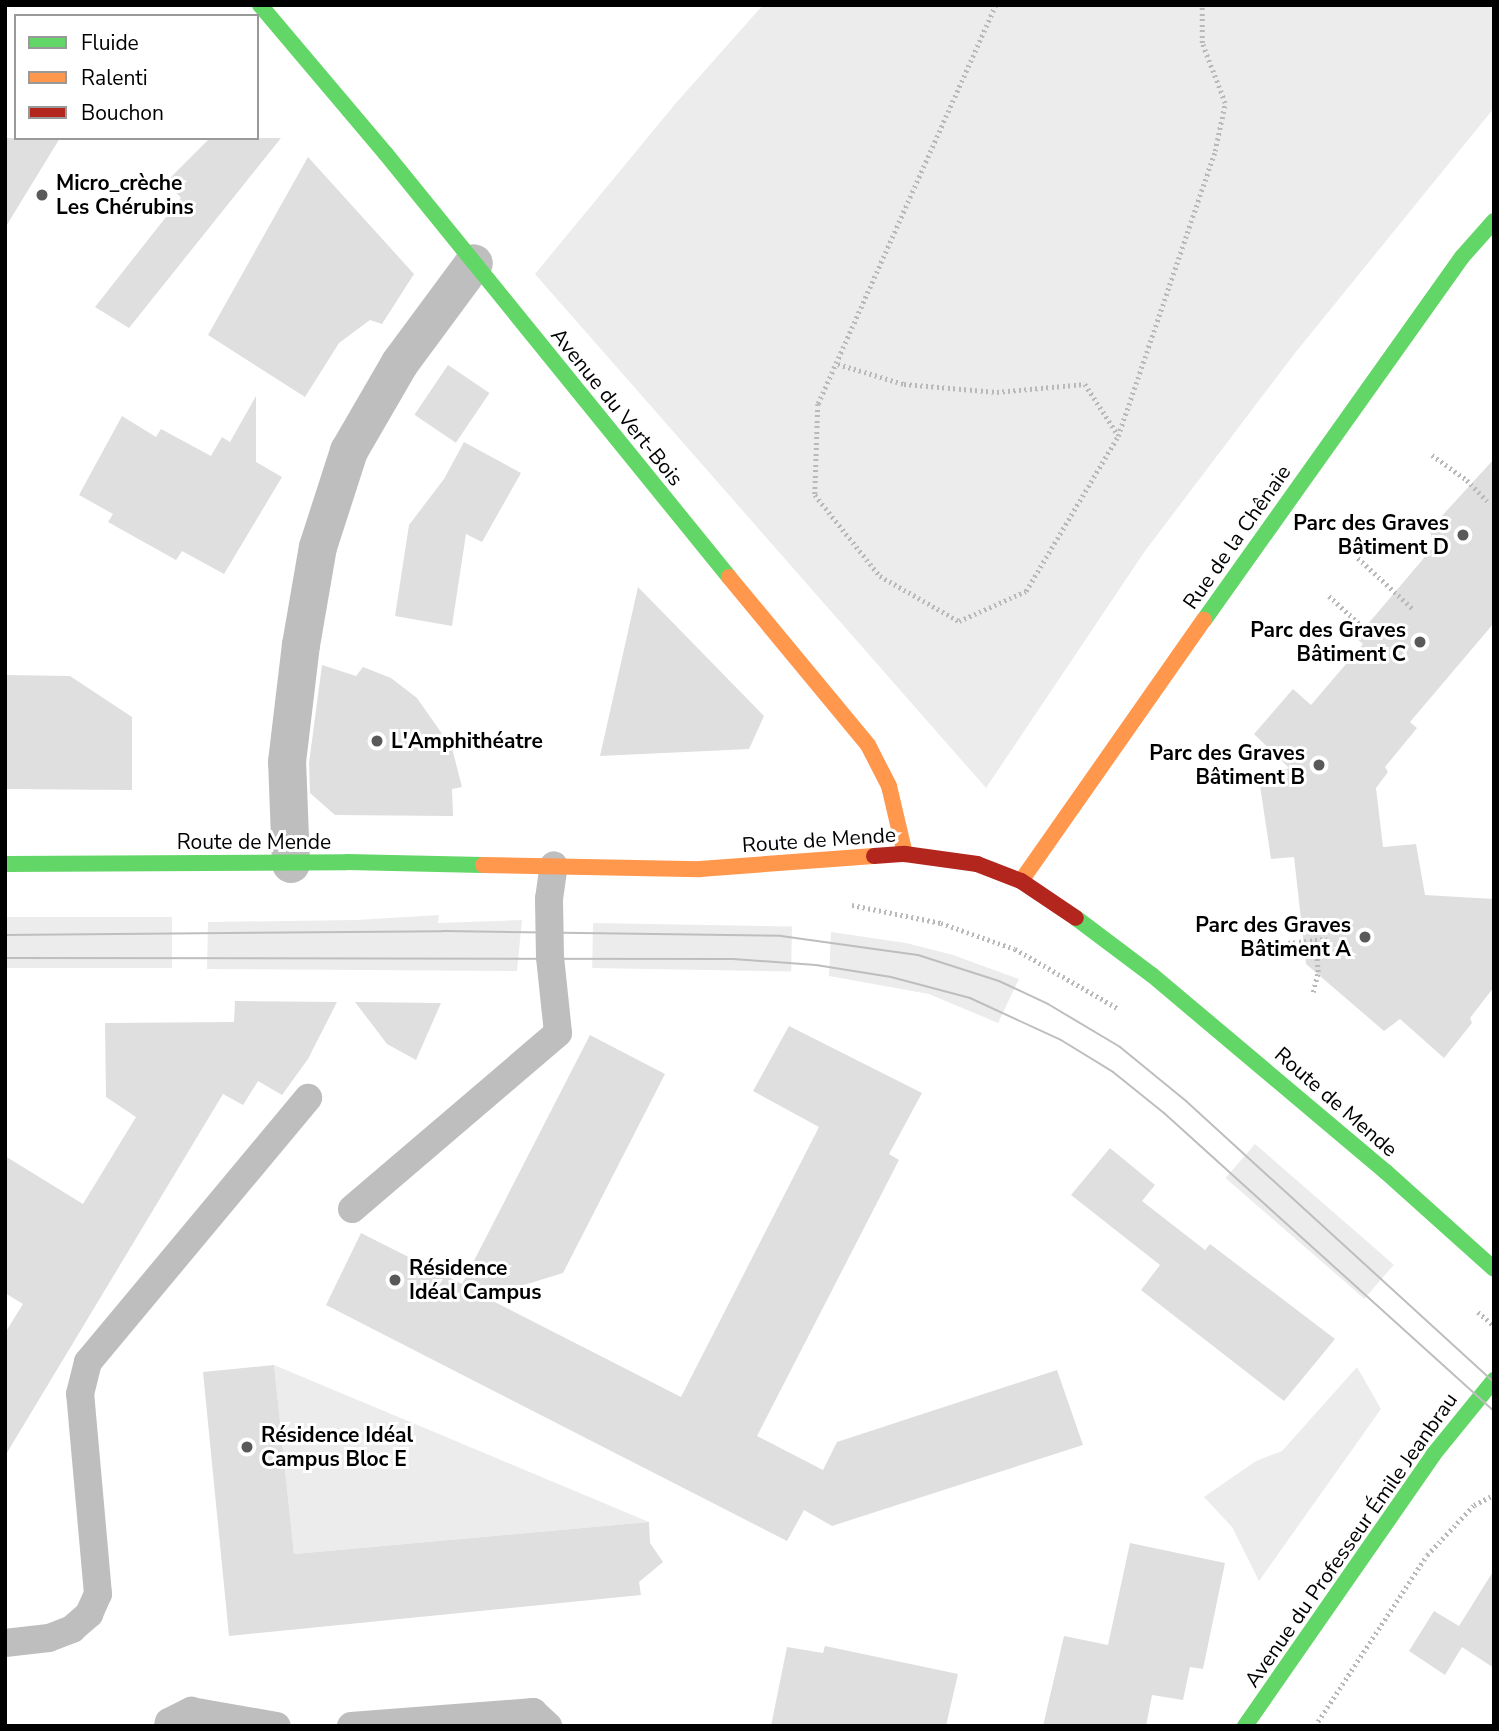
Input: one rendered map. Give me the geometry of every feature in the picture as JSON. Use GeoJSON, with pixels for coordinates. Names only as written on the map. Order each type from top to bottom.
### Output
{"type":"FeatureCollection","features":[{"type":"Feature","properties":{"kind":"street","name":"Avenue du Vert-Bois"},"geometry":{"type":"LineString","coordinates":[[260,5],[474,262],[613,438],[868,745],[889,786],[905,854]]}},
{"type":"Feature","properties":{"kind":"street","name":"Rue de la Chênaie"},"geometry":{"type":"LineString","coordinates":[[1021,881],[1462,257],[1494,221]]}},
{"type":"Feature","properties":{"kind":"street"},"geometry":{"type":"LineString","coordinates":[[290,864],[286,762],[301,645],[318,547],[349,451],[400,363],[474,262]]}},
{"type":"Feature","properties":{"kind":"street","name":"Route de Mende"},"geometry":{"type":"LineString","coordinates":[[5,863],[554,865],[700,869],[905,854],[977,864],[1021,881],[1092,928],[1201,1013],[1494,1269]]}},
{"type":"Feature","properties":{"kind":"street","name":"Avenue du Professeur Émile Jeanbrau"},"geometry":{"type":"LineString","coordinates":[[1245,1726],[1340,1585],[1433,1455],[1494,1380]]}},
{"type":"Feature","properties":{"kind":"lane"},"geometry":{"type":"LineString","coordinates":[[352,1209],[558,1033],[550,957],[549,899],[554,865]]}},
{"type":"Feature","properties":{"kind":"lane"},"geometry":{"type":"LineString","coordinates":[[5,1643],[49,1638],[72,1629],[89,1614],[98,1594],[80,1394],[88,1362],[308,1098]]}},
{"type":"Feature","properties":{"kind":"lane"},"geometry":{"type":"LineString","coordinates":[[168,1726],[169,1722],[191,1711],[276,1726]]}},
{"type":"Feature","properties":{"kind":"lane"},"geometry":{"type":"LineString","coordinates":[[351,1726],[533,1712],[548,1726]]}},
{"type":"Feature","properties":{"kind":"path"},"geometry":{"type":"LineString","coordinates":[[996,5],[818,404],[815,495],[880,576],[959,621],[1026,591],[1118,436],[1215,151],[1225,103],[1202,43],[1202,5]]}},
{"type":"Feature","properties":{"kind":"path"},"geometry":{"type":"LineString","coordinates":[[838,364],[904,384],[997,392],[1085,384],[1118,436]]}},
{"type":"Feature","properties":{"kind":"path"},"geometry":{"type":"LineString","coordinates":[[1432,456],[1466,480],[1488,502]]}},
{"type":"Feature","properties":{"kind":"path"},"geometry":{"type":"LineString","coordinates":[[1358,558],[1413,609]]}},
{"type":"Feature","properties":{"kind":"path"},"geometry":{"type":"LineString","coordinates":[[1329,596],[1364,628]]}},
{"type":"Feature","properties":{"kind":"path"},"geometry":{"type":"LineString","coordinates":[[843,903],[941,923],[1015,949],[1123,1012]]}},
{"type":"Feature","properties":{"kind":"path"},"geometry":{"type":"LineString","coordinates":[[1264,954],[1289,943],[1327,939]]}},
{"type":"Feature","properties":{"kind":"path"},"geometry":{"type":"LineString","coordinates":[[1313,992],[1318,972],[1315,940]]}},
{"type":"Feature","properties":{"kind":"path"},"geometry":{"type":"LineString","coordinates":[[1472,1306],[1494,1326]]}},
{"type":"Feature","properties":{"kind":"path"},"geometry":{"type":"LineString","coordinates":[[1315,1726],[1427,1555],[1474,1505],[1494,1495]]}},
{"type":"Feature","properties":{"kind":"shaded area"},"geometry":{"type":"Polygon","coordinates":[[[763,5],[1494,5],[1494,108],[1295,353],[1145,551],[986,788],[535,274],[676,103],[763,5]]]}},
{"type":"Feature","properties":{"kind":"shaded area"},"geometry":{"type":"Polygon","coordinates":[[[439,915],[438,923],[522,920],[517,971],[207,969],[208,922],[357,920],[439,915]]]}},
{"type":"Feature","properties":{"kind":"shaded area"},"geometry":{"type":"Polygon","coordinates":[[[5,917],[172,917],[172,968],[5,968],[5,917]]]}},
{"type":"Feature","properties":{"kind":"shaded area"},"geometry":{"type":"Polygon","coordinates":[[[593,923],[792,926],[791,971],[592,968],[593,923]]]}},
{"type":"Feature","properties":{"kind":"shaded area"},"geometry":{"type":"Polygon","coordinates":[[[831,932],[906,943],[953,955],[1019,979],[998,1023],[929,994],[829,976],[831,932]]]}},
{"type":"Feature","properties":{"kind":"shaded area"},"geometry":{"type":"Polygon","coordinates":[[[1255,1144],[1394,1265],[1364,1299],[1225,1178],[1255,1144]]]}},
{"type":"Feature","properties":{"kind":"shaded area"},"geometry":{"type":"Polygon","coordinates":[[[274,1365],[649,1522],[294,1554],[274,1365]]]}},
{"type":"Feature","properties":{"kind":"shaded area"},"geometry":{"type":"Polygon","coordinates":[[[1357,1367],[1381,1409],[1259,1581],[1232,1527],[1204,1497],[1256,1461],[1282,1451],[1357,1367]]]}},
{"type":"Feature","properties":{"kind":"building"},"geometry":{"type":"Polygon","coordinates":[[[5,138],[59,140],[5,228],[5,138]]]}},
{"type":"Feature","properties":{"kind":"building"},"geometry":{"type":"Polygon","coordinates":[[[281,138],[129,328],[95,307],[181,198],[166,182],[208,140],[281,138]]]}},
{"type":"Feature","properties":{"kind":"building"},"geometry":{"type":"Polygon","coordinates":[[[308,157],[414,274],[382,324],[370,320],[339,343],[305,397],[208,335],[308,157]]]}},
{"type":"Feature","properties":{"kind":"building"},"geometry":{"type":"Polygon","coordinates":[[[448,365],[489,393],[456,443],[414,415],[448,365]]]}},
{"type":"Feature","properties":{"kind":"building"},"geometry":{"type":"Polygon","coordinates":[[[256,396],[256,462],[282,477],[224,574],[182,551],[176,560],[108,522],[113,514],[79,495],[122,416],[156,437],[161,429],[211,456],[222,437],[230,442],[256,396]]]}},
{"type":"Feature","properties":{"kind":"building"},"geometry":{"type":"Polygon","coordinates":[[[464,442],[521,473],[482,542],[466,534],[452,626],[395,616],[409,525],[444,479],[464,442]]]}},
{"type":"Feature","properties":{"kind":"building"},"geometry":{"type":"Polygon","coordinates":[[[1494,459],[1494,623],[1410,722],[1417,728],[1385,767],[1388,772],[1376,788],[1383,847],[1416,844],[1425,895],[1494,899],[1494,987],[1470,1018],[1472,1023],[1444,1058],[1400,1019],[1384,1031],[1306,964],[1294,857],[1271,859],[1259,779],[1289,768],[1254,734],[1293,689],[1311,705],[1363,644],[1356,638],[1435,545],[1429,530],[1494,459]]]}},
{"type":"Feature","properties":{"kind":"building"},"geometry":{"type":"Polygon","coordinates":[[[638,587],[764,716],[749,749],[600,756],[638,587]]]}},
{"type":"Feature","properties":{"kind":"building","name":"L'Amphithéatre"},"geometry":{"type":"Polygon","coordinates":[[[322,665],[356,676],[363,667],[391,678],[417,698],[452,748],[462,787],[452,789],[453,816],[335,815],[310,793],[309,763],[322,665]]]}},
{"type":"Feature","properties":{"kind":"building"},"geometry":{"type":"Polygon","coordinates":[[[5,675],[70,676],[132,717],[132,790],[5,789],[5,675]]]}},
{"type":"Feature","properties":{"kind":"building"},"geometry":{"type":"Polygon","coordinates":[[[235,1001],[337,1002],[308,1059],[282,1095],[258,1081],[243,1105],[223,1094],[5,1456],[5,1333],[23,1304],[5,1293],[5,1156],[83,1204],[136,1117],[106,1097],[105,1023],[234,1022],[235,1001]]]}},
{"type":"Feature","properties":{"kind":"building"},"geometry":{"type":"Polygon","coordinates":[[[355,1002],[441,1003],[416,1060],[387,1044],[355,1002]]]}},
{"type":"Feature","properties":{"kind":"building","name":"Résidence Idéal Campus"},"geometry":{"type":"Polygon","coordinates":[[[789,1026],[922,1093],[889,1154],[899,1160],[757,1436],[823,1470],[837,1442],[1057,1370],[1083,1445],[832,1526],[804,1510],[787,1541],[326,1305],[361,1233],[462,1284],[590,1035],[665,1074],[563,1273],[485,1297],[681,1397],[819,1127],[753,1091],[789,1026]]]}},
{"type":"Feature","properties":{"kind":"building"},"geometry":{"type":"Polygon","coordinates":[[[1110,1148],[1155,1185],[1142,1201],[1205,1250],[1210,1244],[1335,1339],[1284,1401],[1141,1290],[1160,1265],[1071,1195],[1110,1148]]]}},
{"type":"Feature","properties":{"kind":"building","name":"Résidence Idéal Campus Bloc E"},"geometry":{"type":"Polygon","coordinates":[[[274,1365],[294,1554],[649,1522],[650,1543],[663,1562],[639,1582],[641,1595],[229,1636],[203,1372],[274,1365]]]}},
{"type":"Feature","properties":{"kind":"building"},"geometry":{"type":"Polygon","coordinates":[[[1130,1543],[1225,1563],[1203,1669],[1190,1667],[1183,1700],[1152,1695],[1146,1726],[1043,1726],[1064,1636],[1108,1645],[1130,1543]]]}},
{"type":"Feature","properties":{"kind":"building"},"geometry":{"type":"Polygon","coordinates":[[[1494,1570],[1494,1668],[1462,1647],[1445,1675],[1409,1651],[1434,1611],[1459,1626],[1494,1570]]]}},
{"type":"Feature","properties":{"kind":"building"},"geometry":{"type":"Polygon","coordinates":[[[825,1646],[958,1674],[946,1726],[771,1726],[787,1647],[823,1653],[825,1646]]]}},
{"type":"Feature","properties":{"kind":"tram line"},"geometry":{"type":"LineString","coordinates":[[5,935],[443,931],[781,936],[918,955],[999,981],[1048,1004],[1120,1047],[1186,1101],[1494,1382]]}},
{"type":"Feature","properties":{"kind":"tram line"},"geometry":{"type":"LineString","coordinates":[[5,958],[733,959],[816,965],[891,977],[970,998],[1061,1040],[1113,1072],[1164,1113],[1494,1411]]}},
{"type":"Feature","properties":{"kind":"traffic: fast"},"geometry":{"type":"LineString","coordinates":[[260,5],[386,154],[729,577]]}},
{"type":"Feature","properties":{"kind":"traffic: fast"},"geometry":{"type":"LineString","coordinates":[[1204,620],[1462,257],[1494,221]]}},
{"type":"Feature","properties":{"kind":"traffic: fast"},"geometry":{"type":"LineString","coordinates":[[5,864],[347,862],[483,865]]}},
{"type":"Feature","properties":{"kind":"traffic: fast"},"geometry":{"type":"LineString","coordinates":[[1076,918],[1152,975],[1386,1172],[1494,1269]]}},
{"type":"Feature","properties":{"kind":"traffic: fast"},"geometry":{"type":"LineString","coordinates":[[1245,1726],[1433,1455],[1494,1380]]}},
{"type":"Feature","properties":{"kind":"traffic: slow"},"geometry":{"type":"LineString","coordinates":[[729,577],[868,745],[889,786],[905,854]]}},
{"type":"Feature","properties":{"kind":"traffic: slow"},"geometry":{"type":"LineString","coordinates":[[1021,881],[1204,620]]}},
{"type":"Feature","properties":{"kind":"traffic: slow"},"geometry":{"type":"LineString","coordinates":[[483,865],[700,869],[874,856]]}},
{"type":"Feature","properties":{"kind":"traffic: jam"},"geometry":{"type":"LineString","coordinates":[[874,856],[905,854],[977,864],[1021,881],[1076,918]]}},
{"type":"Feature","properties":{"kind":"place","name":"Micro_crèche Les Chérubins"},"geometry":{"type":"Point","coordinates":[42,195]}},
{"type":"Feature","properties":{"kind":"place","name":"Parc des Graves Bâtiment D"},"geometry":{"type":"Point","coordinates":[1463,535]}},
{"type":"Feature","properties":{"kind":"place","name":"Parc des Graves Bâtiment C"},"geometry":{"type":"Point","coordinates":[1420,642]}},
{"type":"Feature","properties":{"kind":"place","name":"L'Amphithéatre"},"geometry":{"type":"Point","coordinates":[377,741]}},
{"type":"Feature","properties":{"kind":"place","name":"Parc des Graves Bâtiment B"},"geometry":{"type":"Point","coordinates":[1319,765]}},
{"type":"Feature","properties":{"kind":"place","name":"Parc des Graves Bâtiment A"},"geometry":{"type":"Point","coordinates":[1365,937]}},
{"type":"Feature","properties":{"kind":"place","name":"Résidence Idéal Campus"},"geometry":{"type":"Point","coordinates":[395,1280]}},
{"type":"Feature","properties":{"kind":"place","name":"Résidence Idéal Campus Bloc E"},"geometry":{"type":"Point","coordinates":[247,1447]}}]}
